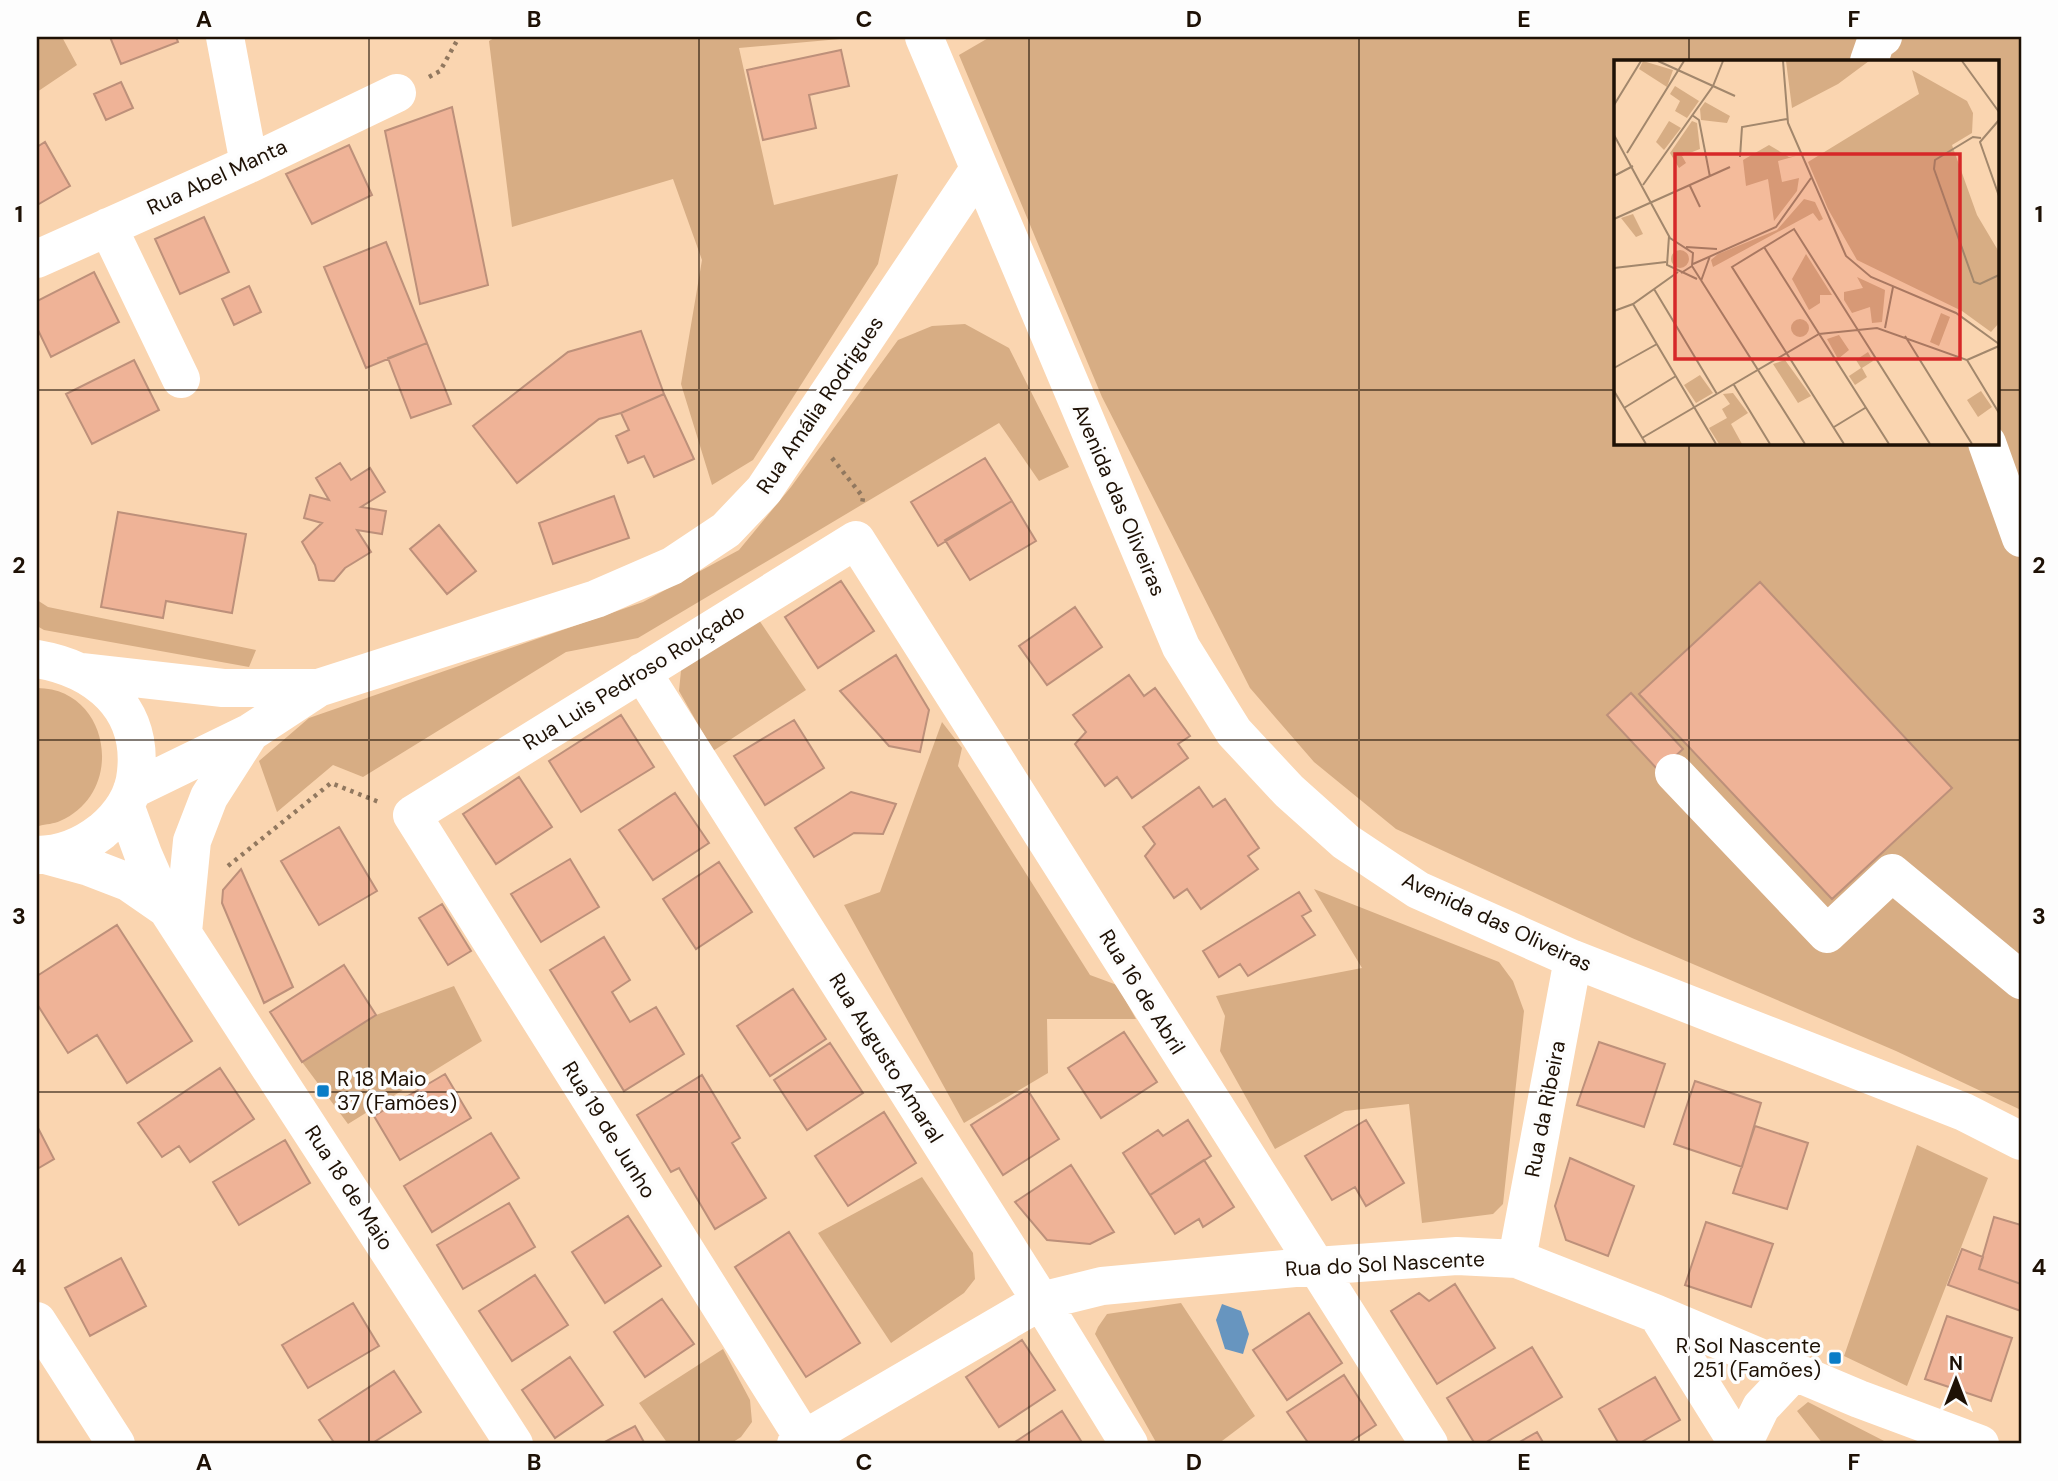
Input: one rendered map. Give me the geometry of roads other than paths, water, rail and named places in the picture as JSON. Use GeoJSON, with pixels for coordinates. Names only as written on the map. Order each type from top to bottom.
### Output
{"type":"FeatureCollection","features":[{"type":"Feature","properties":{"kind":"street"},"geometry":{"type":"LineString","coordinates":[[225,37],[249,164]]}},
{"type":"Feature","properties":{"kind":"street"},"geometry":{"type":"LineString","coordinates":[[924,37],[979,169]]}},
{"type":"Feature","properties":{"kind":"street"},"geometry":{"type":"LineString","coordinates":[[1869,60],[1877,41],[1883,37]]}},
{"type":"Feature","properties":{"kind":"street","name":"Rua Abel Manta"},"geometry":{"type":"LineString","coordinates":[[37,259],[249,164],[397,93]]}},
{"type":"Feature","properties":{"kind":"street","name":"Rua Amália Rodrigues"},"geometry":{"type":"LineString","coordinates":[[129,798],[251,732],[318,688],[596,599],[672,566],[726,530],[764,490],[979,169]]}},
{"type":"Feature","properties":{"kind":"street","name":"Avenida das Oliveiras"},"geometry":{"type":"LineString","coordinates":[[979,169],[1181,647],[1234,732],[1289,791],[1346,842],[1418,890],[1573,959],[1964,1112],[2021,1141]]}},
{"type":"Feature","properties":{"kind":"street"},"geometry":{"type":"LineString","coordinates":[[108,227],[181,379]]}},
{"type":"Feature","properties":{"kind":"street"},"geometry":{"type":"LineString","coordinates":[[1987,444],[2021,538]]}},
{"type":"Feature","properties":{"kind":"street","name":"Rua Luis Pedroso Rouçado"},"geometry":{"type":"LineString","coordinates":[[412,815],[856,540]]}},
{"type":"Feature","properties":{"kind":"street","name":"Rua 16 de Abril"},"geometry":{"type":"LineString","coordinates":[[856,540],[1429,1444]]}},
{"type":"Feature","properties":{"kind":"street"},"geometry":{"type":"LineString","coordinates":[[41,855],[69,850],[91,839],[110,824],[129,798],[138,758],[135,734],[126,712],[105,690],[53,662]]}},
{"type":"Feature","properties":{"kind":"street","name":"Rua Amália Rodrigues"},"geometry":{"type":"LineString","coordinates":[[53,662],[223,688],[318,688]]}},
{"type":"Feature","properties":{"kind":"street","name":"Rua Augusto Amaral"},"geometry":{"type":"LineString","coordinates":[[642,672],[1129,1444]]}},
{"type":"Feature","properties":{"kind":"street"},"geometry":{"type":"LineString","coordinates":[[179,913],[192,841],[209,797],[251,732]]}},
{"type":"Feature","properties":{"kind":"street"},"geometry":{"type":"LineString","coordinates":[[1674,773],[1827,934],[1892,873],[2021,980]]}},
{"type":"Feature","properties":{"kind":"street","name":"Rua 18 de Maio"},"geometry":{"type":"LineString","coordinates":[[129,798],[143,854],[514,1444]]}},
{"type":"Feature","properties":{"kind":"street","name":"Rua 19 de Junho"},"geometry":{"type":"LineString","coordinates":[[412,815],[802,1443]]}},
{"type":"Feature","properties":{"kind":"street","name":"Rua 18 de Maio"},"geometry":{"type":"LineString","coordinates":[[41,855],[89,867],[128,882],[179,913]]}},
{"type":"Feature","properties":{"kind":"street","name":"Rua da Ribeira"},"geometry":{"type":"LineString","coordinates":[[1517,1259],[1573,959]]}},
{"type":"Feature","properties":{"kind":"street","name":"Rua do Sol Nascente"},"geometry":{"type":"LineString","coordinates":[[802,1443],[1041,1301],[1102,1286],[1457,1256],[1517,1259],[1657,1314],[1859,1399],[1980,1444]]}},
{"type":"Feature","properties":{"kind":"street"},"geometry":{"type":"LineString","coordinates":[[1657,1314],[1740,1444],[1761,1407],[1794,1372]]}},
{"type":"Feature","properties":{"kind":"street"},"geometry":{"type":"LineString","coordinates":[[37,1321],[116,1444]]}},
{"type":"Feature","properties":{"kind":"water"},"geometry":{"type":"Polygon","coordinates":[[[1222,1304],[1241,1311],[1249,1334],[1243,1354],[1225,1349],[1216,1320],[1222,1304]]]}},
{"type":"Feature","properties":{"kind":"place","name":"R 18 Maio 37 (Famões)"},"geometry":{"type":"Point","coordinates":[323,1091]}},
{"type":"Feature","properties":{"kind":"place","name":"R Sol Nascente 251 (Famões)"},"geometry":{"type":"Point","coordinates":[1835,1358]}}]}
